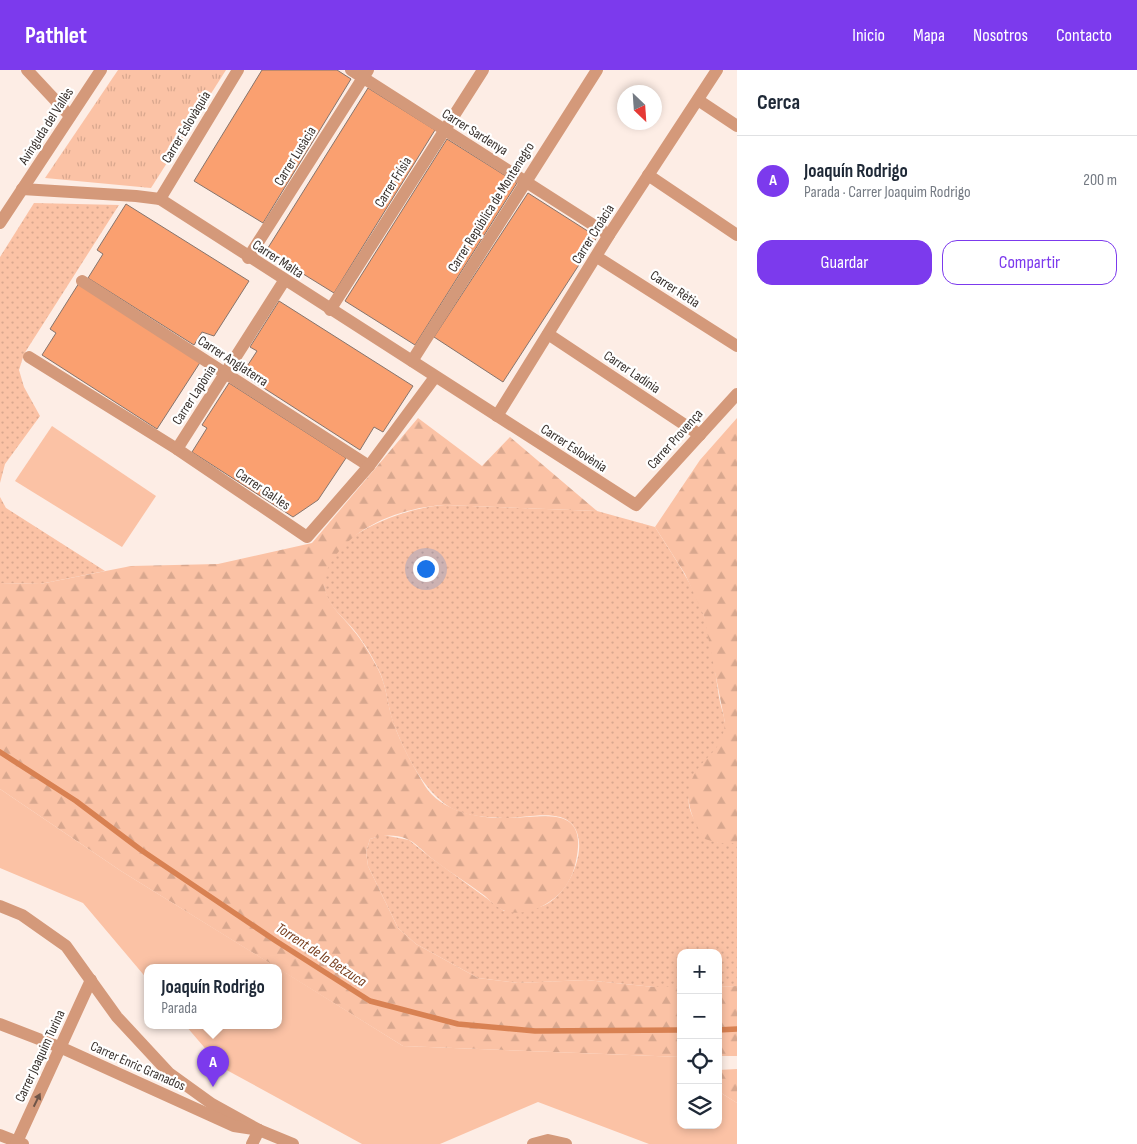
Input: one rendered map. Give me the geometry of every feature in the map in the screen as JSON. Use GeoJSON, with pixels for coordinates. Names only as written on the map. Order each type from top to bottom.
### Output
{"type":"FeatureCollection","features":[{"type":"Feature","properties":{"kind":"street"},"geometry":{"type":"LineString","coordinates":[[27,70],[70,116]]}},
{"type":"Feature","properties":{"kind":"street","name":"Avinguda del Vallès"},"geometry":{"type":"LineString","coordinates":[[0,223],[101,70]]}},
{"type":"Feature","properties":{"kind":"street","name":"Carrer Eslovàquia"},"geometry":{"type":"LineString","coordinates":[[160,199],[238,70]]}},
{"type":"Feature","properties":{"kind":"street","name":"Carrer Sardenya"},"geometry":{"type":"LineString","coordinates":[[351,70],[365,74],[444,130],[609,235]]}},
{"type":"Feature","properties":{"kind":"street","name":"Carrer Frísia"},"geometry":{"type":"LineString","coordinates":[[330,310],[483,70]]}},
{"type":"Feature","properties":{"kind":"street","name":"Carrer República de Montenegro"},"geometry":{"type":"LineString","coordinates":[[412,361],[597,70]]}},
{"type":"Feature","properties":{"kind":"street","name":"Carrer Croàcia"},"geometry":{"type":"LineString","coordinates":[[497,416],[609,235],[717,70]]}},
{"type":"Feature","properties":{"kind":"street","name":"Carrer Lusàcia"},"geometry":{"type":"LineString","coordinates":[[248,258],[365,74]]}},
{"type":"Feature","properties":{"kind":"street"},"geometry":{"type":"LineString","coordinates":[[698,100],[737,126]]}},
{"type":"Feature","properties":{"kind":"street"},"geometry":{"type":"LineString","coordinates":[[648,176],[737,235]]}},
{"type":"Feature","properties":{"kind":"street","name":"Carrer Malta"},"geometry":{"type":"LineString","coordinates":[[22,190],[160,199],[248,258],[497,416]]}},
{"type":"Feature","properties":{"kind":"street","name":"Carrer Rètia"},"geometry":{"type":"LineString","coordinates":[[597,256],[737,346]]}},
{"type":"Feature","properties":{"kind":"street","name":"Carrer Anglaterra"},"geometry":{"type":"LineString","coordinates":[[82,281],[369,466]]}},
{"type":"Feature","properties":{"kind":"street","name":"Carrer Lapònia"},"geometry":{"type":"LineString","coordinates":[[177,449],[284,281]]}},
{"type":"Feature","properties":{"kind":"street","name":"Carrer Ladínia"},"geometry":{"type":"LineString","coordinates":[[548,334],[700,435]]}},
{"type":"Feature","properties":{"kind":"street","name":"Carrer Gal·les"},"geometry":{"type":"LineString","coordinates":[[30,357],[177,449],[308,537],[369,466],[435,377]]}},
{"type":"Feature","properties":{"kind":"street","name":"Carrer Provença"},"geometry":{"type":"LineString","coordinates":[[636,505],[737,394]]}},
{"type":"Feature","properties":{"kind":"street","name":"Carrer Eslovènia"},"geometry":{"type":"LineString","coordinates":[[497,416],[636,505]]}},
{"type":"Feature","properties":{"kind":"street"},"geometry":{"type":"LineString","coordinates":[[0,906],[22,915],[66,946],[117,1018],[169,1073],[212,1104],[259,1130],[252,1144]]}},
{"type":"Feature","properties":{"kind":"street","name":"Carrer Joaquim Turina"},"geometry":{"type":"LineString","coordinates":[[19,1143],[91,980]]}},
{"type":"Feature","properties":{"kind":"street","name":"Carrer Enric Granados"},"geometry":{"type":"LineString","coordinates":[[0,1024],[62,1048],[234,1126],[259,1130],[293,1144]]}},
{"type":"Feature","properties":{"kind":"street"},"geometry":{"type":"LineString","coordinates":[[0,1135],[19,1143]]}},
{"type":"Feature","properties":{"kind":"street"},"geometry":{"type":"LineString","coordinates":[[533,1144],[548,1140],[566,1144]]}},
{"type":"Feature","properties":{"kind":"green space"},"geometry":{"type":"Polygon","coordinates":[[[118,70],[226,70],[151,188],[45,178],[118,70]]]}},
{"type":"Feature","properties":{"kind":"green space"},"geometry":{"type":"Polygon","coordinates":[[[34,203],[119,205],[24,354],[19,370],[24,387],[40,416],[5,464],[0,483],[0,257],[34,203]]]}},
{"type":"Feature","properties":{"kind":"green space"},"geometry":{"type":"Polygon","coordinates":[[[418,418],[482,466],[510,437],[597,511],[445,505],[397,514],[367,528],[341,548],[326,572],[324,585],[328,598],[334,608],[363,643],[378,669],[399,738],[425,786],[432,795],[450,807],[482,817],[558,817],[568,821],[575,829],[578,842],[573,873],[559,894],[534,910],[517,913],[500,909],[413,842],[398,836],[370,839],[366,852],[368,866],[398,928],[416,944],[478,978],[518,983],[586,980],[654,987],[677,987],[677,1057],[403,1046],[282,971],[282,964],[271,964],[121,871],[0,789],[0,583],[40,584],[131,566],[218,564],[312,543],[418,418]]]}},
{"type":"Feature","properties":{"kind":"green space"},"geometry":{"type":"Polygon","coordinates":[[[737,418],[737,843],[718,843],[705,839],[690,810],[689,801],[690,785],[693,777],[697,769],[716,748],[723,733],[725,723],[704,616],[685,574],[655,527],[700,460],[737,418]]]}},
{"type":"Feature","properties":{"kind":"green space"},"geometry":{"type":"Polygon","coordinates":[[[52,426],[156,496],[122,547],[15,481],[52,426]]]}},
{"type":"Feature","properties":{"kind":"green space"},"geometry":{"type":"Polygon","coordinates":[[[0,497],[6,508],[105,571],[40,584],[0,583],[0,497]]]}},
{"type":"Feature","properties":{"kind":"green space"},"geometry":{"type":"Polygon","coordinates":[[[445,505],[597,511],[655,527],[699,602],[708,629],[713,654],[725,723],[724,735],[719,747],[696,779],[691,790],[689,802],[694,819],[718,843],[737,843],[737,986],[722,987],[722,949],[677,949],[677,987],[654,987],[586,980],[518,983],[478,978],[416,944],[398,928],[368,866],[366,852],[370,839],[383,835],[409,840],[504,911],[536,908],[554,899],[562,891],[575,869],[579,844],[577,833],[572,824],[558,816],[539,815],[503,818],[472,815],[451,808],[436,796],[420,777],[402,744],[393,722],[381,675],[372,658],[358,635],[333,607],[327,597],[325,591],[325,572],[333,555],[347,541],[387,519],[428,507],[445,505]]]}},
{"type":"Feature","properties":{"kind":"green space"},"geometry":{"type":"Polygon","coordinates":[[[0,789],[121,871],[272,964],[144,964],[144,975],[83,903],[0,868],[0,789]]]}},
{"type":"Feature","properties":{"kind":"green space"},"geometry":{"type":"Polygon","coordinates":[[[282,970],[403,1046],[677,1057],[677,1129],[722,1129],[722,1094],[737,1103],[737,1144],[649,1144],[538,1102],[440,1144],[362,1144],[221,1067],[189,1029],[282,1029],[282,970]]]}},
{"type":"Feature","properties":{"kind":"green space"},"geometry":{"type":"Polygon","coordinates":[[[737,986],[737,1056],[722,1056],[722,987],[737,986]]]}},
{"type":"Feature","properties":{"kind":"green space"},"geometry":{"type":"Polygon","coordinates":[[[737,1069],[737,1103],[722,1094],[722,1070],[737,1069]]]}},
{"type":"Feature","properties":{"kind":"building"},"geometry":{"type":"Polygon","coordinates":[[[262,70],[337,70],[351,79],[263,223],[194,181],[262,70]]]}},
{"type":"Feature","properties":{"kind":"building"},"geometry":{"type":"Polygon","coordinates":[[[368,88],[435,130],[334,293],[266,251],[368,88]]]}},
{"type":"Feature","properties":{"kind":"building"},"geometry":{"type":"Polygon","coordinates":[[[447,139],[517,183],[415,345],[345,301],[447,139]]]}},
{"type":"Feature","properties":{"kind":"building"},"geometry":{"type":"Polygon","coordinates":[[[528,193],[597,237],[503,382],[434,337],[528,193]]]}},
{"type":"Feature","properties":{"kind":"building"},"geometry":{"type":"Polygon","coordinates":[[[126,204],[249,281],[214,336],[202,332],[194,345],[88,278],[103,254],[97,250],[126,204]]]}},
{"type":"Feature","properties":{"kind":"building"},"geometry":{"type":"Polygon","coordinates":[[[79,283],[201,361],[157,429],[42,355],[56,333],[50,329],[79,283]]]}},
{"type":"Feature","properties":{"kind":"building"},"geometry":{"type":"Polygon","coordinates":[[[279,301],[413,386],[383,432],[374,427],[360,450],[242,374],[257,351],[250,347],[279,301]]]}},
{"type":"Feature","properties":{"kind":"building"},"geometry":{"type":"Polygon","coordinates":[[[229,383],[346,458],[318,500],[293,517],[192,452],[207,428],[202,425],[229,383]]]}},
{"type":"Feature","properties":{"kind":"waterway","name":"Torrent de la Betzuca"},"geometry":{"type":"LineString","coordinates":[[0,752],[76,801],[141,850],[276,941],[370,1001],[458,1024],[535,1031],[677,1030]]}},
{"type":"Feature","properties":{"kind":"waterway","name":"Torrent de la Betzuca"},"geometry":{"type":"LineString","coordinates":[[722,1030],[737,1029]]}},
{"type":"Feature","properties":{"kind":"place","name":"Joaquín Rodrigo"},"geometry":{"type":"Point","coordinates":[213,1087]}}]}
